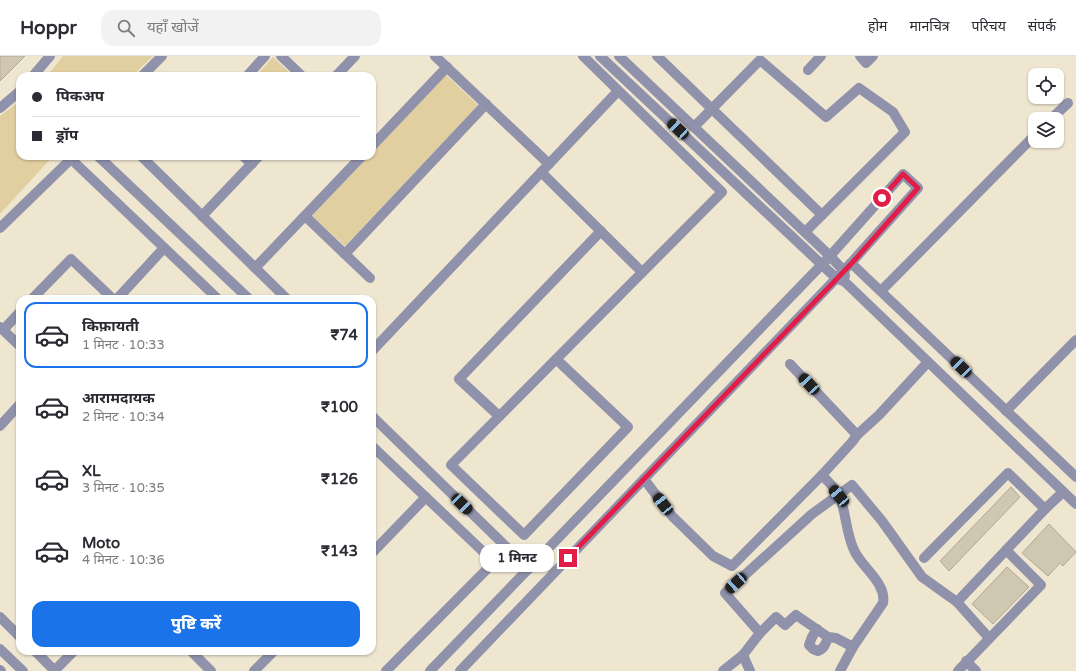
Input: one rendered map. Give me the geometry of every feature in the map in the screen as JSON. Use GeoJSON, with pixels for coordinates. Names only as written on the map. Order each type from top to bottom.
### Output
{"type":"FeatureCollection","features":[{"type":"Feature","properties":{"kind":"street"},"geometry":{"type":"LineString","coordinates":[[36,72],[50,56]]}},
{"type":"Feature","properties":{"kind":"street"},"geometry":{"type":"LineString","coordinates":[[146,72],[162,56]]}},
{"type":"Feature","properties":{"kind":"street"},"geometry":{"type":"LineString","coordinates":[[250,72],[265,56]]}},
{"type":"Feature","properties":{"kind":"street"},"geometry":{"type":"LineString","coordinates":[[281,56],[298,72]]}},
{"type":"Feature","properties":{"kind":"street"},"geometry":{"type":"LineString","coordinates":[[340,72],[355,56]]}},
{"type":"Feature","properties":{"kind":"street"},"geometry":{"type":"LineString","coordinates":[[435,56],[549,164]]}},
{"type":"Feature","properties":{"kind":"street"},"geometry":{"type":"LineString","coordinates":[[556,359],[628,427],[524,535],[451,465],[499,416],[722,192],[583,56]]}},
{"type":"Feature","properties":{"kind":"street"},"geometry":{"type":"LineString","coordinates":[[600,56],[822,265],[841,280],[1076,504]]}},
{"type":"Feature","properties":{"kind":"street"},"geometry":{"type":"LineString","coordinates":[[619,56],[844,270]]}},
{"type":"Feature","properties":{"kind":"street"},"geometry":{"type":"LineString","coordinates":[[657,56],[822,215]]}},
{"type":"Feature","properties":{"kind":"street"},"geometry":{"type":"LineString","coordinates":[[808,70],[821,56]]}},
{"type":"Feature","properties":{"kind":"street"},"geometry":{"type":"LineString","coordinates":[[860,56],[866,63],[873,56]]}},
{"type":"Feature","properties":{"kind":"street"},"geometry":{"type":"LineString","coordinates":[[694,127],[760,60],[826,117],[859,88],[894,112],[905,132],[805,232]]}},
{"type":"Feature","properties":{"kind":"street"},"geometry":{"type":"LineString","coordinates":[[376,142],[447,67]]}},
{"type":"Feature","properties":{"kind":"street"},"geometry":{"type":"LineString","coordinates":[[376,347],[618,91]]}},
{"type":"Feature","properties":{"kind":"street"},"geometry":{"type":"LineString","coordinates":[[0,108],[16,94]]}},
{"type":"Feature","properties":{"kind":"street"},"geometry":{"type":"LineString","coordinates":[[1058,112],[1068,103]]}},
{"type":"Feature","properties":{"kind":"street"},"geometry":{"type":"LineString","coordinates":[[345,254],[486,104]]}},
{"type":"Feature","properties":{"kind":"street"},"geometry":{"type":"LineString","coordinates":[[881,291],[1028,143]]}},
{"type":"Feature","properties":{"kind":"street"},"geometry":{"type":"LineString","coordinates":[[0,228],[70,160]]}},
{"type":"Feature","properties":{"kind":"street"},"geometry":{"type":"LineString","coordinates":[[72,160],[214,295]]}},
{"type":"Feature","properties":{"kind":"street"},"geometry":{"type":"LineString","coordinates":[[102,160],[245,295]]}},
{"type":"Feature","properties":{"kind":"street"},"geometry":{"type":"LineString","coordinates":[[145,160],[283,295]]}},
{"type":"Feature","properties":{"kind":"street"},"geometry":{"type":"LineString","coordinates":[[248,160],[252,164]]}},
{"type":"Feature","properties":{"kind":"street"},"geometry":{"type":"LineString","coordinates":[[202,216],[256,160]]}},
{"type":"Feature","properties":{"kind":"street"},"geometry":{"type":"LineString","coordinates":[[255,268],[358,160]]}},
{"type":"Feature","properties":{"kind":"street"},"geometry":{"type":"LineString","coordinates":[[541,172],[642,272]]}},
{"type":"Feature","properties":{"kind":"street"},"geometry":{"type":"LineString","coordinates":[[430,671],[822,265],[903,174],[918,188],[852,263],[844,270],[841,280],[644,479],[460,671]]}},
{"type":"Feature","properties":{"kind":"street"},"geometry":{"type":"LineString","coordinates":[[305,216],[370,278]]}},
{"type":"Feature","properties":{"kind":"street"},"geometry":{"type":"LineString","coordinates":[[499,416],[460,379],[601,231]]}},
{"type":"Feature","properties":{"kind":"street"},"geometry":{"type":"LineString","coordinates":[[121,295],[164,248]]}},
{"type":"Feature","properties":{"kind":"street"},"geometry":{"type":"LineString","coordinates":[[36,295],[71,259],[110,295]]}},
{"type":"Feature","properties":{"kind":"street"},"geometry":{"type":"LineString","coordinates":[[852,263],[1076,477]]}},
{"type":"Feature","properties":{"kind":"street"},"geometry":{"type":"LineString","coordinates":[[16,315],[1,328],[16,342]]}},
{"type":"Feature","properties":{"kind":"street"},"geometry":{"type":"LineString","coordinates":[[1006,411],[1076,340]]}},
{"type":"Feature","properties":{"kind":"street"},"geometry":{"type":"LineString","coordinates":[[732,566],[822,475],[857,435],[879,415],[928,362]]}},
{"type":"Feature","properties":{"kind":"street"},"geometry":{"type":"LineString","coordinates":[[790,364],[857,435]]}},
{"type":"Feature","properties":{"kind":"street"},"geometry":{"type":"LineString","coordinates":[[0,426],[16,408]]}},
{"type":"Feature","properties":{"kind":"street"},"geometry":{"type":"LineString","coordinates":[[376,420],[529,569]]}},
{"type":"Feature","properties":{"kind":"street"},"geometry":{"type":"LineString","coordinates":[[376,450],[494,562],[386,671]]}},
{"type":"Feature","properties":{"kind":"street"},"geometry":{"type":"LineString","coordinates":[[924,558],[1008,473],[1045,509]]}},
{"type":"Feature","properties":{"kind":"street"},"geometry":{"type":"LineString","coordinates":[[822,475],[839,496],[847,532],[854,551],[882,589],[884,596],[882,603],[840,671]]}},
{"type":"Feature","properties":{"kind":"street"},"geometry":{"type":"LineString","coordinates":[[644,479],[672,516],[713,556],[732,566]]}},
{"type":"Feature","properties":{"kind":"street"},"geometry":{"type":"LineString","coordinates":[[760,633],[725,593],[812,514],[839,496],[852,485],[882,521],[922,577],[957,602],[989,638]]}},
{"type":"Feature","properties":{"kind":"street"},"geometry":{"type":"LineString","coordinates":[[957,602],[1063,492]]}},
{"type":"Feature","properties":{"kind":"street"},"geometry":{"type":"LineString","coordinates":[[376,547],[426,497]]}},
{"type":"Feature","properties":{"kind":"street"},"geometry":{"type":"LineString","coordinates":[[958,671],[1041,585],[1006,550]]}},
{"type":"Feature","properties":{"kind":"street"},"geometry":{"type":"LineString","coordinates":[[732,566],[733,573],[738,581]]}},
{"type":"Feature","properties":{"kind":"street"},"geometry":{"type":"LineString","coordinates":[[723,671],[743,655],[760,633],[776,617],[785,625],[796,616],[828,637],[836,638],[853,648]]}},
{"type":"Feature","properties":{"kind":"street"},"geometry":{"type":"LineString","coordinates":[[0,617],[16,633]]}},
{"type":"Feature","properties":{"kind":"street"},"geometry":{"type":"LineString","coordinates":[[817,629],[809,642],[809,645],[813,649],[818,651],[822,650],[828,637]]}},
{"type":"Feature","properties":{"kind":"street"},"geometry":{"type":"LineString","coordinates":[[0,649],[23,671]]}},
{"type":"Feature","properties":{"kind":"street"},"geometry":{"type":"LineString","coordinates":[[38,655],[54,671],[70,655]]}},
{"type":"Feature","properties":{"kind":"street"},"geometry":{"type":"LineString","coordinates":[[195,655],[211,671]]}},
{"type":"Feature","properties":{"kind":"street"},"geometry":{"type":"LineString","coordinates":[[254,671],[270,655]]}},
{"type":"Feature","properties":{"kind":"street"},"geometry":{"type":"LineString","coordinates":[[743,655],[750,671]]}},
{"type":"Feature","properties":{"kind":"street"},"geometry":{"type":"LineString","coordinates":[[966,661],[976,671]]}},
{"type":"Feature","properties":{"kind":"shaded area"},"geometry":{"type":"Polygon","coordinates":[[[63,56],[153,56],[136,72],[50,72],[63,56]]]}},
{"type":"Feature","properties":{"kind":"shaded area"},"geometry":{"type":"Polygon","coordinates":[[[273,57],[289,72],[260,72],[273,57]]]}},
{"type":"Feature","properties":{"kind":"shaded area"},"geometry":{"type":"Polygon","coordinates":[[[446,75],[478,105],[345,246],[312,216],[365,160],[376,160],[376,149],[446,75]]]}},
{"type":"Feature","properties":{"kind":"shaded area"},"geometry":{"type":"Polygon","coordinates":[[[16,104],[16,160],[49,160],[0,214],[0,116],[16,104]]]}},
{"type":"Feature","properties":{"kind":"building"},"geometry":{"type":"Polygon","coordinates":[[[0,56],[25,56],[0,81],[0,56]]]}},
{"type":"Feature","properties":{"kind":"building"},"geometry":{"type":"Polygon","coordinates":[[[1011,487],[1020,497],[949,571],[940,561],[1011,487]]]}},
{"type":"Feature","properties":{"kind":"building"},"geometry":{"type":"Polygon","coordinates":[[[1049,524],[1076,552],[1063,566],[1060,563],[1048,576],[1022,553],[1049,524]]]}},
{"type":"Feature","properties":{"kind":"building"},"geometry":{"type":"Polygon","coordinates":[[[1007,567],[1029,587],[993,624],[972,604],[1007,567]]]}},
{"type":"Feature","properties":{"kind":"route"},"geometry":{"type":"LineString","coordinates":[[568,558],[852,263],[918,188],[903,174],[882,198]]}}]}
